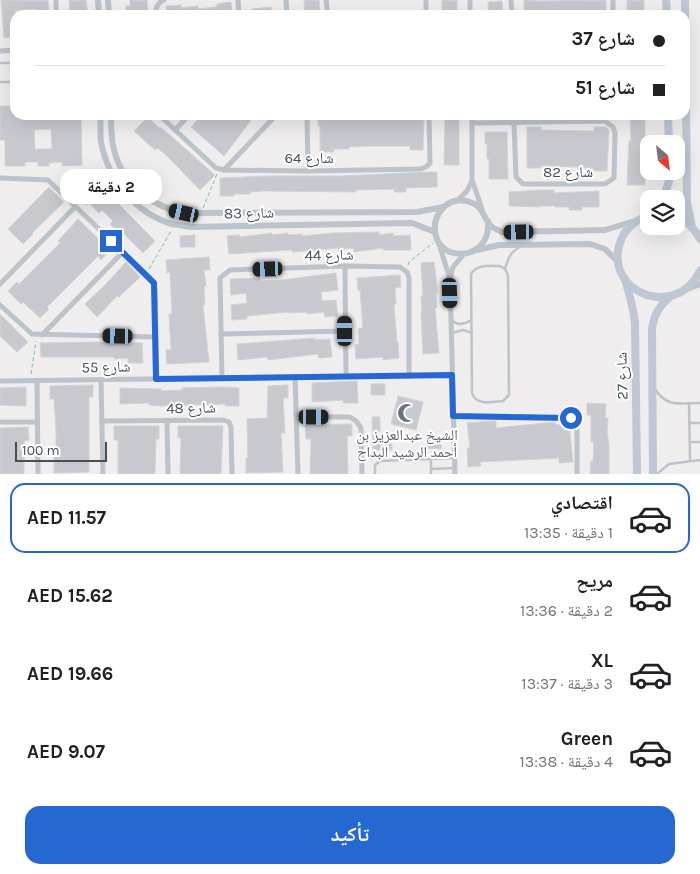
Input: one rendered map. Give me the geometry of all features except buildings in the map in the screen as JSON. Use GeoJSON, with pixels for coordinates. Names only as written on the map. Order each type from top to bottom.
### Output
{"type":"FeatureCollection","features":[{"type":"Feature","properties":{"kind":"main road"},"geometry":{"type":"LineString","coordinates":[[668,120],[669,135]]}},
{"type":"Feature","properties":{"kind":"main road"},"geometry":{"type":"LineString","coordinates":[[686,120],[687,203],[692,227]]}},
{"type":"Feature","properties":{"kind":"main road"},"geometry":{"type":"LineString","coordinates":[[619,264],[620,243],[626,230],[640,218]]}},
{"type":"Feature","properties":{"kind":"main road"},"geometry":{"type":"LineString","coordinates":[[685,222],[692,227],[700,239]]}},
{"type":"Feature","properties":{"kind":"main road","name":"شارع 27"},"geometry":{"type":"LineString","coordinates":[[619,264],[632,304],[635,322],[637,474]]}},
{"type":"Feature","properties":{"kind":"main road"},"geometry":{"type":"LineString","coordinates":[[625,279],[645,295],[657,298],[670,297],[684,291],[694,282],[700,271]]}},
{"type":"Feature","properties":{"kind":"main road","name":"شارع 27"},"geometry":{"type":"LineString","coordinates":[[653,474],[653,321],[659,308],[670,297]]}},
{"type":"Feature","properties":{"kind":"street"},"geometry":{"type":"LineString","coordinates":[[156,10],[160,2],[164,0]]}},
{"type":"Feature","properties":{"kind":"street","name":"شارع 83"},"geometry":{"type":"LineString","coordinates":[[100,120],[101,141],[105,158],[120,187],[136,204],[153,216],[176,224],[191,227],[412,223],[435,232]]}},
{"type":"Feature","properties":{"kind":"street","name":"شارع 83"},"geometry":{"type":"LineString","coordinates":[[111,120],[114,149],[121,169],[135,189],[157,205],[170,210],[184,213],[417,212],[443,207]]}},
{"type":"Feature","properties":{"kind":"street"},"geometry":{"type":"LineString","coordinates":[[164,120],[216,168],[222,169],[271,120]]}},
{"type":"Feature","properties":{"kind":"street"},"geometry":{"type":"LineString","coordinates":[[175,130],[184,120]]}},
{"type":"Feature","properties":{"kind":"street"},"geometry":{"type":"LineString","coordinates":[[306,120],[308,171]]}},
{"type":"Feature","properties":{"kind":"street","name":"شارع 64"},"geometry":{"type":"LineString","coordinates":[[222,169],[308,171],[420,169],[430,163],[429,120]]}},
{"type":"Feature","properties":{"kind":"street","name":"شارع 82"},"geometry":{"type":"LineString","coordinates":[[472,123],[514,122],[605,121],[613,126],[615,133],[614,178],[605,184],[523,184],[516,178],[514,122]]}},
{"type":"Feature","properties":{"kind":"street"},"geometry":{"type":"LineString","coordinates":[[472,123],[472,180],[482,209],[492,228],[502,232],[605,230],[636,220]]}},
{"type":"Feature","properties":{"kind":"street"},"geometry":{"type":"LineString","coordinates":[[0,178],[48,180],[154,281],[156,379]]}},
{"type":"Feature","properties":{"kind":"street"},"geometry":{"type":"LineString","coordinates":[[450,279],[435,232],[434,223],[443,207],[458,200],[467,191],[472,180]]}},
{"type":"Feature","properties":{"kind":"street"},"geometry":{"type":"LineString","coordinates":[[458,200],[471,202],[482,209]]}},
{"type":"Feature","properties":{"kind":"street"},"geometry":{"type":"LineString","coordinates":[[0,284],[75,207]]}},
{"type":"Feature","properties":{"kind":"street"},"geometry":{"type":"LineString","coordinates":[[474,251],[486,239],[488,221]]}},
{"type":"Feature","properties":{"kind":"street"},"geometry":{"type":"LineString","coordinates":[[438,240],[447,250],[458,254],[494,246],[595,245],[609,252],[619,264]]}},
{"type":"Feature","properties":{"kind":"street"},"geometry":{"type":"LineString","coordinates":[[40,335],[123,252]]}},
{"type":"Feature","properties":{"kind":"street"},"geometry":{"type":"LineString","coordinates":[[455,474],[450,279],[453,267],[464,254]]}},
{"type":"Feature","properties":{"kind":"street"},"geometry":{"type":"LineString","coordinates":[[345,266],[346,377]]}},
{"type":"Feature","properties":{"kind":"street","name":"شارع 44"},"geometry":{"type":"LineString","coordinates":[[222,378],[220,278],[230,270],[345,266],[400,267],[406,272]]}},
{"type":"Feature","properties":{"kind":"street"},"geometry":{"type":"LineString","coordinates":[[406,272],[409,278],[409,376]]}},
{"type":"Feature","properties":{"kind":"street"},"geometry":{"type":"LineString","coordinates":[[684,291],[700,284]]}},
{"type":"Feature","properties":{"kind":"street"},"geometry":{"type":"LineString","coordinates":[[0,305],[29,332],[40,335],[155,337]]}},
{"type":"Feature","properties":{"kind":"street"},"geometry":{"type":"LineString","coordinates":[[221,334],[345,331]]}},
{"type":"Feature","properties":{"kind":"street","name":"شارع 55"},"geometry":{"type":"LineString","coordinates":[[0,381],[452,375]]}},
{"type":"Feature","properties":{"kind":"street"},"geometry":{"type":"LineString","coordinates":[[295,377],[298,474]]}},
{"type":"Feature","properties":{"kind":"street"},"geometry":{"type":"LineString","coordinates":[[101,380],[103,474]]}},
{"type":"Feature","properties":{"kind":"street"},"geometry":{"type":"LineString","coordinates":[[37,381],[38,474]]}},
{"type":"Feature","properties":{"kind":"street"},"geometry":{"type":"LineString","coordinates":[[453,416],[571,418],[576,424],[577,430],[577,474]]}},
{"type":"Feature","properties":{"kind":"street"},"geometry":{"type":"LineString","coordinates":[[297,417],[350,417],[356,421],[360,428],[362,474]]}},
{"type":"Feature","properties":{"kind":"street","name":"شارع 48"},"geometry":{"type":"LineString","coordinates":[[102,422],[223,420],[228,422],[231,427],[232,474]]}},
{"type":"Feature","properties":{"kind":"street"},"geometry":{"type":"LineString","coordinates":[[167,421],[168,474]]}},
{"type":"Feature","properties":{"kind":"street"},"geometry":{"type":"LineString","coordinates":[[0,422],[37,422]]}},
{"type":"Feature","properties":{"kind":"lane"},"geometry":{"type":"LineString","coordinates":[[505,269],[511,253],[524,246]]}},
{"type":"Feature","properties":{"kind":"lane"},"geometry":{"type":"LineString","coordinates":[[500,266],[505,269],[508,275],[509,395],[505,400],[480,402],[475,400],[473,395],[472,272],[479,267],[500,266]]}},
{"type":"Feature","properties":{"kind":"lane"},"geometry":{"type":"LineString","coordinates":[[451,320],[463,324],[472,318]]}},
{"type":"Feature","properties":{"kind":"lane"},"geometry":{"type":"LineString","coordinates":[[451,334],[460,330],[472,333]]}},
{"type":"Feature","properties":{"kind":"lane"},"geometry":{"type":"LineString","coordinates":[[652,385],[660,396],[670,403],[700,403]]}},
{"type":"Feature","properties":{"kind":"lane"},"geometry":{"type":"LineString","coordinates":[[689,403],[690,460]]}},
{"type":"Feature","properties":{"kind":"lane"},"geometry":{"type":"LineString","coordinates":[[690,423],[700,423]]}},
{"type":"Feature","properties":{"kind":"lane"},"geometry":{"type":"LineString","coordinates":[[690,442],[700,442]]}},
{"type":"Feature","properties":{"kind":"lane"},"geometry":{"type":"LineString","coordinates":[[375,474],[375,465],[380,461],[454,458]]}},
{"type":"Feature","properties":{"kind":"lane"},"geometry":{"type":"LineString","coordinates":[[430,460],[431,474]]}},
{"type":"Feature","properties":{"kind":"lane"},"geometry":{"type":"LineString","coordinates":[[657,474],[669,464],[700,460]]}},
{"type":"Feature","properties":{"kind":"lane"},"geometry":{"type":"LineString","coordinates":[[431,469],[455,468]]}},
{"type":"Feature","properties":{"kind":"path"},"geometry":{"type":"LineString","coordinates":[[201,213],[222,169]]}},
{"type":"Feature","properties":{"kind":"path"},"geometry":{"type":"LineString","coordinates":[[146,274],[176,224]]}},
{"type":"Feature","properties":{"kind":"path"},"geometry":{"type":"LineString","coordinates":[[406,272],[409,262],[438,240]]}},
{"type":"Feature","properties":{"kind":"path"},"geometry":{"type":"LineString","coordinates":[[30,381],[40,335]]}},
{"type":"Feature","properties":{"kind":"place","name":"الشيخ عبدالعزيز بن أحمد الرشيد البداح"},"geometry":{"type":"Point","coordinates":[407,413]}},
{"type":"Feature","properties":{"kind":"route"},"geometry":{"type":"LineString","coordinates":[[111,241],[154,281],[156,379],[452,375],[453,416],[571,418]]}}]}
